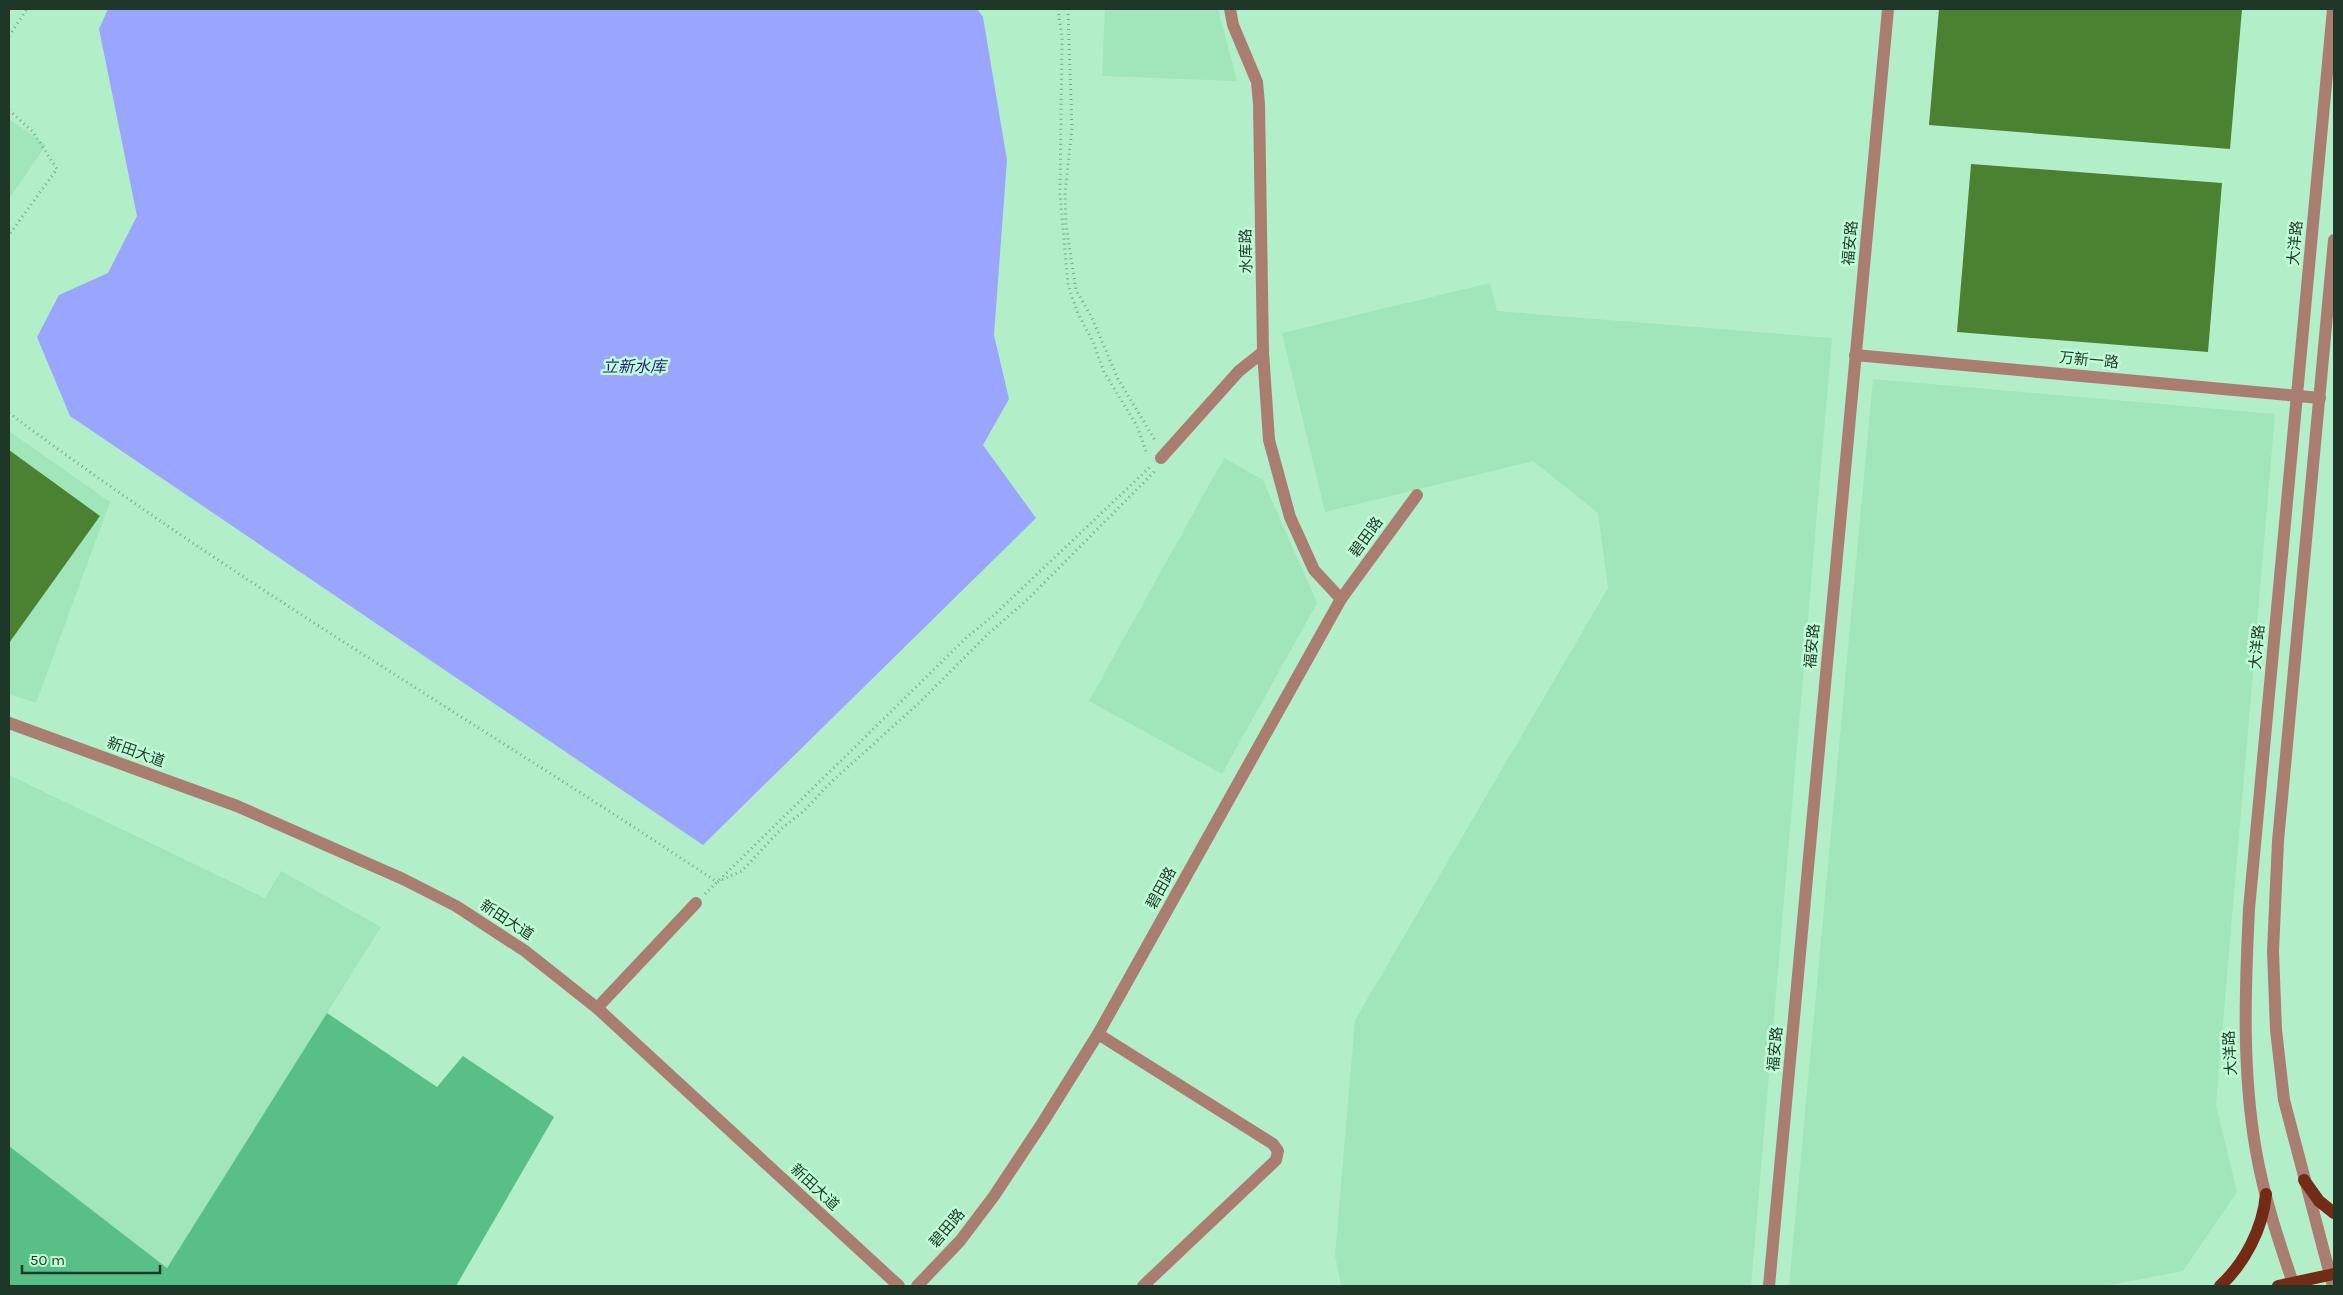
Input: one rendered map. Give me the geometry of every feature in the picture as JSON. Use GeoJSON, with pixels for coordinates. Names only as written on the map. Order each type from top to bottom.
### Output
{"type":"FeatureCollection","features":[{"type":"Feature","properties":{"kind":"main road"},"geometry":{"type":"LineString","coordinates":[[2304,1180],[2319,1201],[2334,1213]]}},
{"type":"Feature","properties":{"kind":"main road"},"geometry":{"type":"LineString","coordinates":[[2220,1286],[2235,1269],[2252,1240],[2262,1217],[2266,1194]]}},
{"type":"Feature","properties":{"kind":"main road"},"geometry":{"type":"LineString","coordinates":[[2278,1286],[2332,1279]]}},
{"type":"Feature","properties":{"kind":"street","name":"水库路"},"geometry":{"type":"LineString","coordinates":[[1230,9],[1233,25],[1257,82],[1260,104],[1263,352],[1269,440],[1290,517],[1314,570],[1341,598]]}},
{"type":"Feature","properties":{"kind":"street","name":"福安路"},"geometry":{"type":"LineString","coordinates":[[1770,1286],[1888,9]]}},
{"type":"Feature","properties":{"kind":"street","name":"大洋路"},"geometry":{"type":"LineString","coordinates":[[2293,1285],[2266,1194],[2252,1125],[2246,1061],[2245,984],[2249,909],[2333,9]]}},
{"type":"Feature","properties":{"kind":"street"},"geometry":{"type":"LineString","coordinates":[[2332,1279],[2284,1100],[2279,1069],[2274,991],[2273,914],[2278,841],[2334,240]]}},
{"type":"Feature","properties":{"kind":"street"},"geometry":{"type":"LineString","coordinates":[[1157,461],[1239,371],[1263,352]]}},
{"type":"Feature","properties":{"kind":"street","name":"万新一路"},"geometry":{"type":"LineString","coordinates":[[1855,355],[2320,398]]}},
{"type":"Feature","properties":{"kind":"street","name":"碧田路"},"geometry":{"type":"LineString","coordinates":[[917,1286],[960,1241],[994,1196],[1098,1034],[1341,598],[1417,495]]}},
{"type":"Feature","properties":{"kind":"street","name":"新田大道"},"geometry":{"type":"LineString","coordinates":[[9,723],[237,806],[403,879],[456,906],[525,951],[597,1008],[899,1286]]}},
{"type":"Feature","properties":{"kind":"street"},"geometry":{"type":"LineString","coordinates":[[597,1008],[696,903]]}},
{"type":"Feature","properties":{"kind":"street"},"geometry":{"type":"LineString","coordinates":[[1098,1034],[1273,1144],[1278,1151],[1276,1160],[1143,1286]]}},
{"type":"Feature","properties":{"kind":"path"},"geometry":{"type":"LineString","coordinates":[[9,36],[27,9]]}},
{"type":"Feature","properties":{"kind":"path"},"geometry":{"type":"LineString","coordinates":[[1058,9],[1062,38],[1060,194],[1068,285],[1078,314],[1093,342],[1104,372],[1137,426],[1147,454],[1157,461]]}},
{"type":"Feature","properties":{"kind":"path"},"geometry":{"type":"LineString","coordinates":[[717,882],[742,871],[781,829],[805,810],[827,786],[920,702],[987,635],[1030,598],[1156,470],[1157,461],[1154,437],[1118,378],[1092,318],[1076,290],[1066,224],[1065,193],[1072,129],[1068,9]]}},
{"type":"Feature","properties":{"kind":"path"},"geometry":{"type":"LineString","coordinates":[[9,110],[33,132],[57,169],[9,235]]}},
{"type":"Feature","properties":{"kind":"path"},"geometry":{"type":"LineString","coordinates":[[9,413],[100,481],[372,660],[588,796],[717,882]]}},
{"type":"Feature","properties":{"kind":"path"},"geometry":{"type":"LineString","coordinates":[[696,903],[968,636],[993,616],[1157,461]]}},
{"type":"Feature","properties":{"kind":"shaded area"},"geometry":{"type":"Polygon","coordinates":[[[1105,9],[1218,9],[1237,81],[1102,76],[1105,9]]]}},
{"type":"Feature","properties":{"kind":"shaded area"},"geometry":{"type":"Polygon","coordinates":[[[9,119],[46,145],[9,199],[9,119]]]}},
{"type":"Feature","properties":{"kind":"shaded area"},"geometry":{"type":"Polygon","coordinates":[[[1490,283],[1497,311],[1832,338],[1751,1286],[1341,1286],[1335,1255],[1355,1020],[1608,588],[1598,513],[1533,461],[1325,512],[1282,333],[1490,283]]]}},
{"type":"Feature","properties":{"kind":"shaded area"},"geometry":{"type":"Polygon","coordinates":[[[1873,379],[2275,414],[2216,1105],[2237,1192],[2183,1271],[2105,1286],[1789,1286],[1873,379]]]}},
{"type":"Feature","properties":{"kind":"shaded area"},"geometry":{"type":"Polygon","coordinates":[[[9,431],[110,502],[36,703],[9,694],[9,431]]]}},
{"type":"Feature","properties":{"kind":"shaded area"},"geometry":{"type":"Polygon","coordinates":[[[1224,458],[1263,480],[1317,603],[1222,774],[1089,701],[1224,458]]]}},
{"type":"Feature","properties":{"kind":"shaded area"},"geometry":{"type":"Polygon","coordinates":[[[9,775],[265,898],[281,871],[381,927],[167,1268],[9,1146],[9,775]]]}},
{"type":"Feature","properties":{"kind":"shaded area"},"geometry":{"type":"Polygon","coordinates":[[[327,1013],[437,1087],[463,1056],[554,1117],[456,1286],[9,1286],[9,1146],[167,1268],[327,1013]]]}},
{"type":"Feature","properties":{"kind":"water","name":"立新水库"},"geometry":{"type":"Polygon","coordinates":[[[108,9],[977,9],[983,17],[1007,160],[994,335],[1009,399],[983,445],[1036,518],[703,845],[70,416],[37,337],[59,295],[108,273],[137,216],[99,29],[108,9]]]}},
{"type":"Feature","properties":{"kind":"building"},"geometry":{"type":"Polygon","coordinates":[[[1939,9],[2242,9],[2230,149],[1929,125],[1939,9]]]}},
{"type":"Feature","properties":{"kind":"building"},"geometry":{"type":"Polygon","coordinates":[[[1971,164],[2222,183],[2208,352],[1957,332],[1971,164]]]}},
{"type":"Feature","properties":{"kind":"building"},"geometry":{"type":"Polygon","coordinates":[[[9,450],[100,516],[9,643],[9,450]]]}}]}
